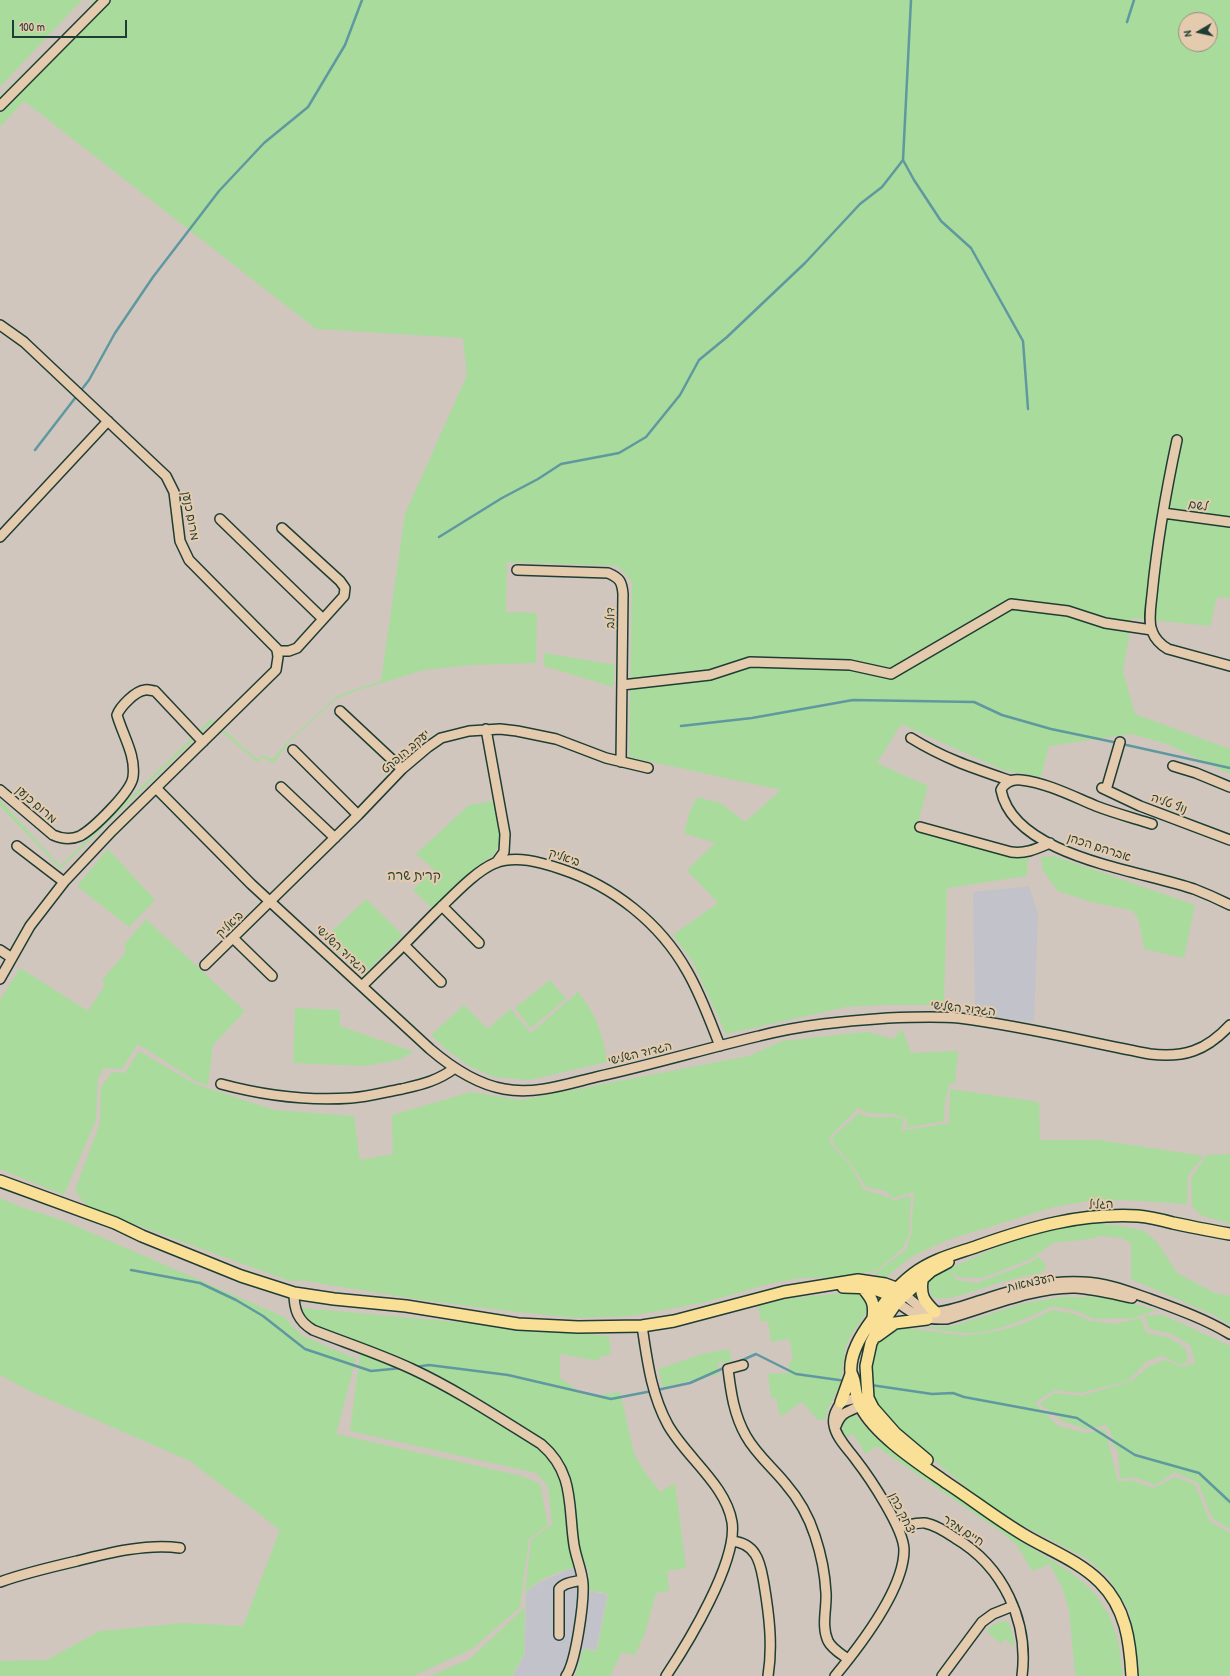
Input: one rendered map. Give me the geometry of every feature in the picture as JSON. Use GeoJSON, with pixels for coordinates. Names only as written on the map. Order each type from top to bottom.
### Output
{"type":"FeatureCollection","features":[{"type":"Feature","properties":{"kind":"main road"},"geometry":{"type":"LineString","coordinates":[[0,1181],[115,1223],[142,1236],[241,1276],[294,1293],[334,1299],[406,1306],[518,1324],[578,1327],[642,1326],[681,1319],[784,1292],[858,1280],[872,1281],[897,1295]]}},
{"type":"Feature","properties":{"kind":"main road","name":"הגליל"},"geometry":{"type":"LineString","coordinates":[[897,1295],[925,1265],[950,1254],[975,1247],[1016,1232],[1053,1222],[1096,1217],[1140,1216],[1230,1234]]}},
{"type":"Feature","properties":{"kind":"main road","name":"הגליל"},"geometry":{"type":"LineString","coordinates":[[897,1295],[922,1281],[931,1271],[975,1247]]}},
{"type":"Feature","properties":{"kind":"main road"},"geometry":{"type":"LineString","coordinates":[[873,1339],[895,1323],[931,1315],[924,1301],[921,1290],[922,1281]]}},
{"type":"Feature","properties":{"kind":"main road"},"geometry":{"type":"LineString","coordinates":[[829,1284],[840,1287],[870,1288],[897,1295]]}},
{"type":"Feature","properties":{"kind":"main road"},"geometry":{"type":"LineString","coordinates":[[863,1288],[872,1298],[874,1310],[873,1318]]}},
{"type":"Feature","properties":{"kind":"main road"},"geometry":{"type":"LineString","coordinates":[[841,1402],[851,1374],[854,1353],[866,1328],[873,1318],[897,1295]]}},
{"type":"Feature","properties":{"kind":"main road"},"geometry":{"type":"LineString","coordinates":[[862,1401],[866,1366],[873,1339],[897,1295]]}},
{"type":"Feature","properties":{"kind":"main road"},"geometry":{"type":"LineString","coordinates":[[851,1374],[872,1423],[889,1440],[1019,1532],[1069,1560],[1099,1580],[1110,1593],[1120,1610],[1130,1648],[1132,1676]]}},
{"type":"Feature","properties":{"kind":"street"},"geometry":{"type":"LineString","coordinates":[[0,106],[104,0]]}},
{"type":"Feature","properties":{"kind":"street","name":"מרום כנען"},"geometry":{"type":"LineString","coordinates":[[0,325],[24,342],[166,476],[174,492],[180,541],[189,560],[278,651]]}},
{"type":"Feature","properties":{"kind":"street"},"geometry":{"type":"LineString","coordinates":[[0,537],[108,421]]}},
{"type":"Feature","properties":{"kind":"street"},"geometry":{"type":"LineString","coordinates":[[1176,440],[1154,574],[1151,614],[1152,630],[1160,644],[1168,649],[1230,666]]}},
{"type":"Feature","properties":{"kind":"street","name":"לשם"},"geometry":{"type":"LineString","coordinates":[[1163,513],[1230,522]]}},
{"type":"Feature","properties":{"kind":"street"},"geometry":{"type":"LineString","coordinates":[[220,519],[323,619]]}},
{"type":"Feature","properties":{"kind":"street"},"geometry":{"type":"LineString","coordinates":[[0,979],[37,917],[64,882],[112,831],[276,670],[278,651],[290,651],[297,648],[344,596],[345,588],[340,581],[282,528]]}},
{"type":"Feature","properties":{"kind":"street","name":"דולב"},"geometry":{"type":"LineString","coordinates":[[517,570],[608,573],[617,576],[622,583],[621,762]]}},
{"type":"Feature","properties":{"kind":"street"},"geometry":{"type":"LineString","coordinates":[[622,685],[710,675],[750,662],[850,665],[891,674],[1011,604],[1068,611],[1105,623],[1152,630]]}},
{"type":"Feature","properties":{"kind":"street","name":"מרום כנען"},"geometry":{"type":"LineString","coordinates":[[0,790],[53,835],[62,839],[72,839],[80,836],[93,827],[125,792],[133,779],[131,754],[117,715],[120,708],[138,692],[145,690],[155,691],[203,742]]}},
{"type":"Feature","properties":{"kind":"street"},"geometry":{"type":"LineString","coordinates":[[340,711],[402,770]]}},
{"type":"Feature","properties":{"kind":"street"},"geometry":{"type":"LineString","coordinates":[[486,729],[505,834],[504,852],[496,863]]}},
{"type":"Feature","properties":{"kind":"street","name":"יעקב הופרט"},"geometry":{"type":"LineString","coordinates":[[271,902],[402,770],[428,747],[441,738],[458,733],[486,729],[517,731],[556,739],[621,762],[648,768]]}},
{"type":"Feature","properties":{"kind":"street"},"geometry":{"type":"LineString","coordinates":[[911,738],[940,756],[959,764],[1011,781],[1020,780],[1040,784],[1071,794],[1097,806],[1152,824]]}},
{"type":"Feature","properties":{"kind":"street","name":"נוף טליה"},"geometry":{"type":"LineString","coordinates":[[1120,742],[1104,789],[1140,806],[1230,840]]}},
{"type":"Feature","properties":{"kind":"street"},"geometry":{"type":"LineString","coordinates":[[293,750],[358,815]]}},
{"type":"Feature","properties":{"kind":"street"},"geometry":{"type":"LineString","coordinates":[[1173,766],[1196,773],[1230,787]]}},
{"type":"Feature","properties":{"kind":"street","name":"אברהם הכהן"},"geometry":{"type":"LineString","coordinates":[[1011,781],[1004,784],[1001,790],[1003,799],[1011,814],[1019,824],[1050,843],[1081,858],[1193,889],[1214,897],[1230,906]]}},
{"type":"Feature","properties":{"kind":"street"},"geometry":{"type":"LineString","coordinates":[[281,787],[334,838]]}},
{"type":"Feature","properties":{"kind":"street","name":"הגדוד השלישי"},"geometry":{"type":"LineString","coordinates":[[156,788],[271,902],[430,1049],[455,1068],[479,1081],[497,1087],[516,1090],[537,1090],[563,1085],[650,1065],[780,1030],[826,1023],[888,1018],[940,1017],[1006,1026],[1150,1054],[1169,1056],[1181,1055],[1205,1046],[1215,1040],[1230,1025]]}},
{"type":"Feature","properties":{"kind":"street"},"geometry":{"type":"LineString","coordinates":[[920,827],[1022,854],[1050,843]]}},
{"type":"Feature","properties":{"kind":"street"},"geometry":{"type":"LineString","coordinates":[[17,846],[64,882]]}},
{"type":"Feature","properties":{"kind":"street","name":"ביאליק"},"geometry":{"type":"LineString","coordinates":[[362,986],[442,906],[484,869],[496,863],[510,860],[524,860],[542,863],[569,871],[612,893],[631,906],[660,934],[687,971],[700,996],[720,1046]]}},
{"type":"Feature","properties":{"kind":"street","name":"ביאליק"},"geometry":{"type":"LineString","coordinates":[[205,965],[271,902]]}},
{"type":"Feature","properties":{"kind":"street"},"geometry":{"type":"LineString","coordinates":[[442,906],[479,943]]}},
{"type":"Feature","properties":{"kind":"street"},"geometry":{"type":"LineString","coordinates":[[233,938],[272,976]]}},
{"type":"Feature","properties":{"kind":"street"},"geometry":{"type":"LineString","coordinates":[[404,945],[441,982]]}},
{"type":"Feature","properties":{"kind":"street"},"geometry":{"type":"LineString","coordinates":[[0,950],[12,958]]}},
{"type":"Feature","properties":{"kind":"street"},"geometry":{"type":"LineString","coordinates":[[220,1084],[248,1091],[290,1096],[351,1098],[373,1095],[434,1082],[455,1068]]}},
{"type":"Feature","properties":{"kind":"street","name":"העצמאות"},"geometry":{"type":"LineString","coordinates":[[897,1295],[910,1312],[947,1319],[1046,1290],[1075,1288],[1109,1292],[1176,1308],[1212,1324],[1230,1334]]}},
{"type":"Feature","properties":{"kind":"street"},"geometry":{"type":"LineString","coordinates":[[294,1293],[295,1309],[298,1318],[309,1327],[433,1379],[494,1414],[541,1444],[550,1452],[564,1475],[568,1487],[571,1503],[574,1544],[582,1580],[583,1594],[574,1658],[566,1676]]}},
{"type":"Feature","properties":{"kind":"street"},"geometry":{"type":"LineString","coordinates":[[642,1326],[651,1380],[658,1404],[674,1434],[723,1497],[732,1522],[732,1541],[716,1587],[689,1640],[666,1676]]}},
{"type":"Feature","properties":{"kind":"street"},"geometry":{"type":"LineString","coordinates":[[743,1365],[728,1369],[737,1418],[752,1446],[786,1484],[806,1516],[820,1553],[824,1574],[826,1594],[826,1636],[832,1647],[848,1659]]}},
{"type":"Feature","properties":{"kind":"street"},"geometry":{"type":"LineString","coordinates":[[835,1428],[835,1412],[841,1402],[862,1401]]}},
{"type":"Feature","properties":{"kind":"street"},"geometry":{"type":"LineString","coordinates":[[835,1428],[839,1418],[845,1412],[862,1401]]}},
{"type":"Feature","properties":{"kind":"street","name":"יצחק כהן"},"geometry":{"type":"LineString","coordinates":[[835,1428],[840,1439],[872,1480],[898,1527],[904,1542],[904,1549],[900,1574],[882,1608],[835,1676]]}},
{"type":"Feature","properties":{"kind":"street","name":"חיים מדר"},"geometry":{"type":"LineString","coordinates":[[898,1527],[919,1523],[930,1524],[967,1545],[996,1573],[1004,1586],[1018,1621],[1022,1640],[1022,1676]]}},
{"type":"Feature","properties":{"kind":"street"},"geometry":{"type":"LineString","coordinates":[[732,1541],[741,1543],[749,1548],[756,1555],[760,1567],[770,1633],[771,1650],[768,1676]]}},
{"type":"Feature","properties":{"kind":"street"},"geometry":{"type":"LineString","coordinates":[[0,1582],[24,1574],[108,1554],[167,1546],[180,1548]]}},
{"type":"Feature","properties":{"kind":"street"},"geometry":{"type":"LineString","coordinates":[[559,1635],[558,1595],[560,1589],[562,1586],[582,1580]]}},
{"type":"Feature","properties":{"kind":"street"},"geometry":{"type":"LineString","coordinates":[[942,1676],[979,1625],[993,1614],[1013,1606]]}},
{"type":"Feature","properties":{"kind":"shaded area"},"geometry":{"type":"Polygon","coordinates":[[[1029,886],[1038,913],[1034,1022],[975,1015],[973,892],[1029,886]]]}},
{"type":"Feature","properties":{"kind":"shaded area"},"geometry":{"type":"Polygon","coordinates":[[[586,1566],[588,1572],[588,1591],[607,1595],[596,1650],[582,1648],[579,1663],[573,1676],[513,1676],[525,1655],[526,1594],[530,1589],[541,1582],[570,1569],[586,1566]]]}},
{"type":"Feature","properties":{"kind":"green space"},"geometry":{"type":"Polygon","coordinates":[[[0,0],[82,0],[0,87],[0,0]]]}},
{"type":"Feature","properties":{"kind":"green space"},"geometry":{"type":"Polygon","coordinates":[[[94,0],[1230,0],[1230,598],[1217,597],[1210,626],[1132,618],[1123,671],[1135,714],[1230,749],[1230,774],[1167,744],[1131,734],[1049,746],[1041,777],[1003,770],[901,724],[877,763],[928,786],[917,826],[1028,856],[1027,876],[947,888],[944,1005],[882,1005],[846,1007],[726,1034],[693,962],[673,935],[718,903],[687,870],[715,843],[684,833],[690,811],[697,797],[720,803],[745,822],[781,790],[629,757],[632,582],[618,566],[507,562],[506,612],[537,613],[536,663],[472,665],[424,670],[355,691],[336,699],[290,741],[274,763],[263,758],[257,762],[211,723],[60,869],[0,806],[0,800],[60,866],[211,719],[257,759],[264,756],[273,759],[288,741],[336,697],[381,681],[405,514],[467,375],[463,338],[316,329],[24,101],[0,127],[0,96],[87,11],[94,0]]]}},
{"type":"Feature","properties":{"kind":"green space"},"geometry":{"type":"Polygon","coordinates":[[[544,653],[615,665],[613,687],[544,666],[544,653]]]}},
{"type":"Feature","properties":{"kind":"green space"},"geometry":{"type":"Polygon","coordinates":[[[493,801],[499,832],[499,844],[495,854],[479,865],[432,908],[413,890],[434,869],[416,854],[469,805],[493,801]]]}},
{"type":"Feature","properties":{"kind":"green space"},"geometry":{"type":"Polygon","coordinates":[[[108,849],[155,900],[129,927],[77,886],[108,849]]]}},
{"type":"Feature","properties":{"kind":"green space"},"geometry":{"type":"Polygon","coordinates":[[[1054,856],[1195,905],[1184,958],[1144,949],[1139,921],[1133,911],[1088,901],[1058,891],[1043,871],[1041,857],[1054,856]]]}},
{"type":"Feature","properties":{"kind":"green space"},"geometry":{"type":"Polygon","coordinates":[[[366,899],[403,935],[363,976],[325,938],[366,899]]]}},
{"type":"Feature","properties":{"kind":"green space"},"geometry":{"type":"Polygon","coordinates":[[[146,919],[245,1011],[213,1045],[208,1085],[197,1082],[138,1044],[122,1069],[104,1068],[98,1078],[96,1120],[64,1195],[0,1169],[0,1000],[20,968],[88,1011],[105,985],[102,980],[126,952],[124,945],[146,919]]]}},
{"type":"Feature","properties":{"kind":"green space"},"geometry":{"type":"Polygon","coordinates":[[[550,980],[566,999],[531,1028],[515,1008],[550,980]]]}},
{"type":"Feature","properties":{"kind":"green space"},"geometry":{"type":"Polygon","coordinates":[[[578,992],[590,1008],[598,1025],[607,1062],[529,1080],[494,1077],[469,1066],[447,1050],[431,1035],[464,1005],[488,1029],[510,1009],[531,1033],[578,992]]]}},
{"type":"Feature","properties":{"kind":"green space"},"geometry":{"type":"Polygon","coordinates":[[[295,1008],[340,1010],[340,1026],[414,1052],[398,1060],[365,1066],[293,1063],[295,1008]]]}},
{"type":"Feature","properties":{"kind":"green space"},"geometry":{"type":"Polygon","coordinates":[[[902,1029],[911,1053],[958,1051],[955,1083],[949,1084],[945,1103],[944,1121],[905,1128],[908,1120],[902,1116],[871,1113],[858,1108],[829,1138],[833,1147],[851,1166],[864,1190],[895,1200],[911,1196],[909,1235],[902,1249],[876,1271],[836,1277],[801,1278],[768,1284],[706,1302],[631,1316],[575,1318],[422,1300],[306,1281],[290,1281],[87,1207],[75,1190],[100,1123],[101,1087],[112,1072],[125,1073],[139,1051],[195,1084],[274,1110],[354,1116],[360,1160],[393,1154],[392,1115],[471,1092],[521,1100],[749,1056],[782,1041],[867,1032],[893,1039],[902,1029]]]}},
{"type":"Feature","properties":{"kind":"green space"},"geometry":{"type":"Polygon","coordinates":[[[950,1089],[1039,1102],[1040,1140],[1099,1140],[1204,1156],[1188,1175],[1187,1204],[1124,1200],[1089,1201],[1054,1207],[947,1240],[911,1257],[885,1278],[875,1273],[906,1250],[911,1234],[914,1192],[893,1198],[886,1191],[866,1187],[852,1165],[834,1145],[832,1138],[859,1113],[869,1117],[899,1117],[904,1119],[901,1131],[949,1123],[950,1089]]]}},
{"type":"Feature","properties":{"kind":"green space"},"geometry":{"type":"Polygon","coordinates":[[[1230,1154],[1230,1224],[1201,1215],[1192,1206],[1191,1178],[1207,1155],[1230,1154]]]}},
{"type":"Feature","properties":{"kind":"green space"},"geometry":{"type":"Polygon","coordinates":[[[0,1198],[21,1207],[62,1220],[284,1317],[301,1335],[356,1359],[336,1434],[522,1476],[540,1484],[548,1525],[529,1539],[520,1607],[472,1649],[413,1676],[0,1676],[0,1661],[47,1660],[100,1631],[184,1623],[243,1626],[280,1530],[190,1461],[30,1391],[0,1375],[0,1198]]]}},
{"type":"Feature","properties":{"kind":"green space"},"geometry":{"type":"Polygon","coordinates":[[[1083,1222],[1121,1226],[1144,1231],[1157,1242],[1177,1273],[1215,1293],[1230,1296],[1230,1325],[1214,1315],[1131,1279],[1131,1244],[1122,1238],[1101,1236],[1090,1239],[1053,1243],[1031,1259],[982,1278],[957,1277],[951,1268],[1013,1240],[1044,1228],[1083,1222]]]}},
{"type":"Feature","properties":{"kind":"green space"},"geometry":{"type":"Polygon","coordinates":[[[1038,1257],[1044,1262],[1046,1268],[1041,1273],[1007,1281],[959,1296],[946,1298],[932,1297],[927,1279],[949,1264],[956,1280],[977,1283],[1029,1263],[1038,1257]]]}},
{"type":"Feature","properties":{"kind":"green space"},"geometry":{"type":"Polygon","coordinates":[[[856,1292],[860,1293],[868,1302],[868,1310],[846,1345],[840,1384],[827,1411],[826,1419],[818,1420],[802,1402],[780,1417],[776,1398],[771,1398],[768,1374],[789,1373],[789,1365],[793,1357],[789,1339],[771,1342],[768,1321],[761,1322],[758,1305],[792,1298],[856,1292]]]}},
{"type":"Feature","properties":{"kind":"green space"},"geometry":{"type":"Polygon","coordinates":[[[1060,1297],[1099,1297],[1123,1301],[1156,1310],[1134,1318],[1095,1319],[1076,1311],[1053,1306],[1010,1325],[976,1333],[964,1333],[924,1327],[953,1326],[1021,1304],[1060,1297]]]}},
{"type":"Feature","properties":{"kind":"green space"},"geometry":{"type":"Polygon","coordinates":[[[303,1308],[609,1336],[611,1354],[600,1357],[598,1361],[560,1354],[560,1378],[584,1395],[595,1396],[620,1392],[634,1453],[644,1471],[660,1492],[675,1483],[686,1568],[667,1571],[669,1591],[656,1593],[645,1633],[635,1655],[622,1652],[610,1676],[575,1676],[583,1649],[597,1651],[608,1594],[589,1590],[589,1572],[586,1565],[561,1571],[545,1578],[525,1594],[531,1540],[552,1524],[548,1486],[536,1473],[350,1431],[360,1355],[304,1328],[303,1308]]]}},
{"type":"Feature","properties":{"kind":"green space"},"geometry":{"type":"Polygon","coordinates":[[[1052,1310],[1071,1313],[1091,1321],[1114,1324],[1141,1318],[1146,1333],[1170,1338],[1186,1349],[1188,1361],[1181,1365],[1162,1356],[1147,1361],[1128,1381],[1080,1393],[1054,1390],[1035,1403],[1058,1426],[1085,1433],[1105,1429],[1118,1482],[1131,1480],[1153,1488],[1176,1477],[1195,1485],[1210,1522],[1230,1533],[1230,1676],[1139,1676],[1139,1667],[1129,1611],[1108,1577],[1086,1558],[1016,1522],[983,1501],[943,1468],[885,1414],[874,1399],[867,1377],[876,1339],[886,1331],[902,1327],[964,1336],[998,1331],[1023,1324],[1052,1310]]]}},
{"type":"Feature","properties":{"kind":"green space"},"geometry":{"type":"Polygon","coordinates":[[[1163,1315],[1230,1346],[1230,1529],[1212,1518],[1198,1483],[1173,1471],[1174,1473],[1155,1485],[1134,1477],[1120,1479],[1118,1451],[1112,1444],[1113,1439],[1107,1425],[1087,1429],[1064,1422],[1040,1404],[1054,1393],[1081,1396],[1132,1381],[1149,1366],[1165,1360],[1182,1367],[1195,1363],[1190,1345],[1172,1334],[1149,1329],[1145,1316],[1163,1315]]]}},
{"type":"Feature","properties":{"kind":"green space"},"geometry":{"type":"Polygon","coordinates":[[[729,1349],[732,1361],[718,1363],[719,1374],[663,1387],[658,1369],[702,1354],[729,1349]]]}},
{"type":"Feature","properties":{"kind":"green space"},"geometry":{"type":"Polygon","coordinates":[[[849,1414],[854,1414],[875,1437],[897,1455],[1022,1542],[1073,1574],[1085,1584],[1096,1595],[1109,1615],[1118,1640],[1123,1676],[1078,1676],[1075,1673],[1069,1610],[1062,1588],[1050,1564],[1032,1571],[1017,1545],[1000,1531],[876,1446],[866,1454],[853,1434],[847,1437],[842,1431],[843,1420],[849,1414]]]}},
{"type":"Feature","properties":{"kind":"green space"},"geometry":{"type":"Polygon","coordinates":[[[525,1607],[524,1655],[512,1676],[430,1676],[470,1659],[525,1607]]]}},
{"type":"Feature","properties":{"kind":"green space"},"geometry":{"type":"Polygon","coordinates":[[[1003,1621],[1008,1622],[1010,1625],[1015,1647],[1005,1639],[1001,1644],[986,1631],[993,1625],[1003,1621]]]}},
{"type":"Feature","properties":{"kind":"waterway"},"geometry":{"type":"LineString","coordinates":[[35,450],[89,380],[115,333],[153,277],[219,191],[264,143],[308,107],[345,45],[362,0]]}},
{"type":"Feature","properties":{"kind":"waterway"},"geometry":{"type":"LineString","coordinates":[[439,537],[561,464],[619,453],[646,437],[680,395],[699,360],[727,337],[805,263],[860,204],[882,187],[903,160],[911,0]]}},
{"type":"Feature","properties":{"kind":"waterway"},"geometry":{"type":"LineString","coordinates":[[1127,22],[1134,0]]}},
{"type":"Feature","properties":{"kind":"waterway"},"geometry":{"type":"LineString","coordinates":[[903,160],[914,180],[941,221],[971,248],[1023,341],[1028,409]]}},
{"type":"Feature","properties":{"kind":"waterway"},"geometry":{"type":"LineString","coordinates":[[681,726],[752,718],[853,700],[974,702],[1002,715],[1051,729],[1118,743]]}},
{"type":"Feature","properties":{"kind":"waterway"},"geometry":{"type":"LineString","coordinates":[[1122,744],[1230,768]]}},
{"type":"Feature","properties":{"kind":"waterway"},"geometry":{"type":"LineString","coordinates":[[131,1270],[200,1283],[236,1300],[263,1316],[305,1349],[371,1371],[402,1368]]}},
{"type":"Feature","properties":{"kind":"waterway"},"geometry":{"type":"LineString","coordinates":[[736,1363],[756,1354],[796,1374],[846,1381]]}},
{"type":"Feature","properties":{"kind":"waterway"},"geometry":{"type":"LineString","coordinates":[[415,1367],[429,1365],[508,1375],[611,1399],[652,1391]]}},
{"type":"Feature","properties":{"kind":"waterway"},"geometry":{"type":"LineString","coordinates":[[657,1390],[690,1383],[726,1367]]}},
{"type":"Feature","properties":{"kind":"waterway"},"geometry":{"type":"LineString","coordinates":[[871,1385],[932,1394],[953,1393],[964,1397],[1077,1418],[1135,1455],[1199,1473],[1230,1502]]}},
{"type":"Feature","properties":{"kind":"district","name":"קרית שרה"},"geometry":{"type":"Point","coordinates":[414,877]}}]}
